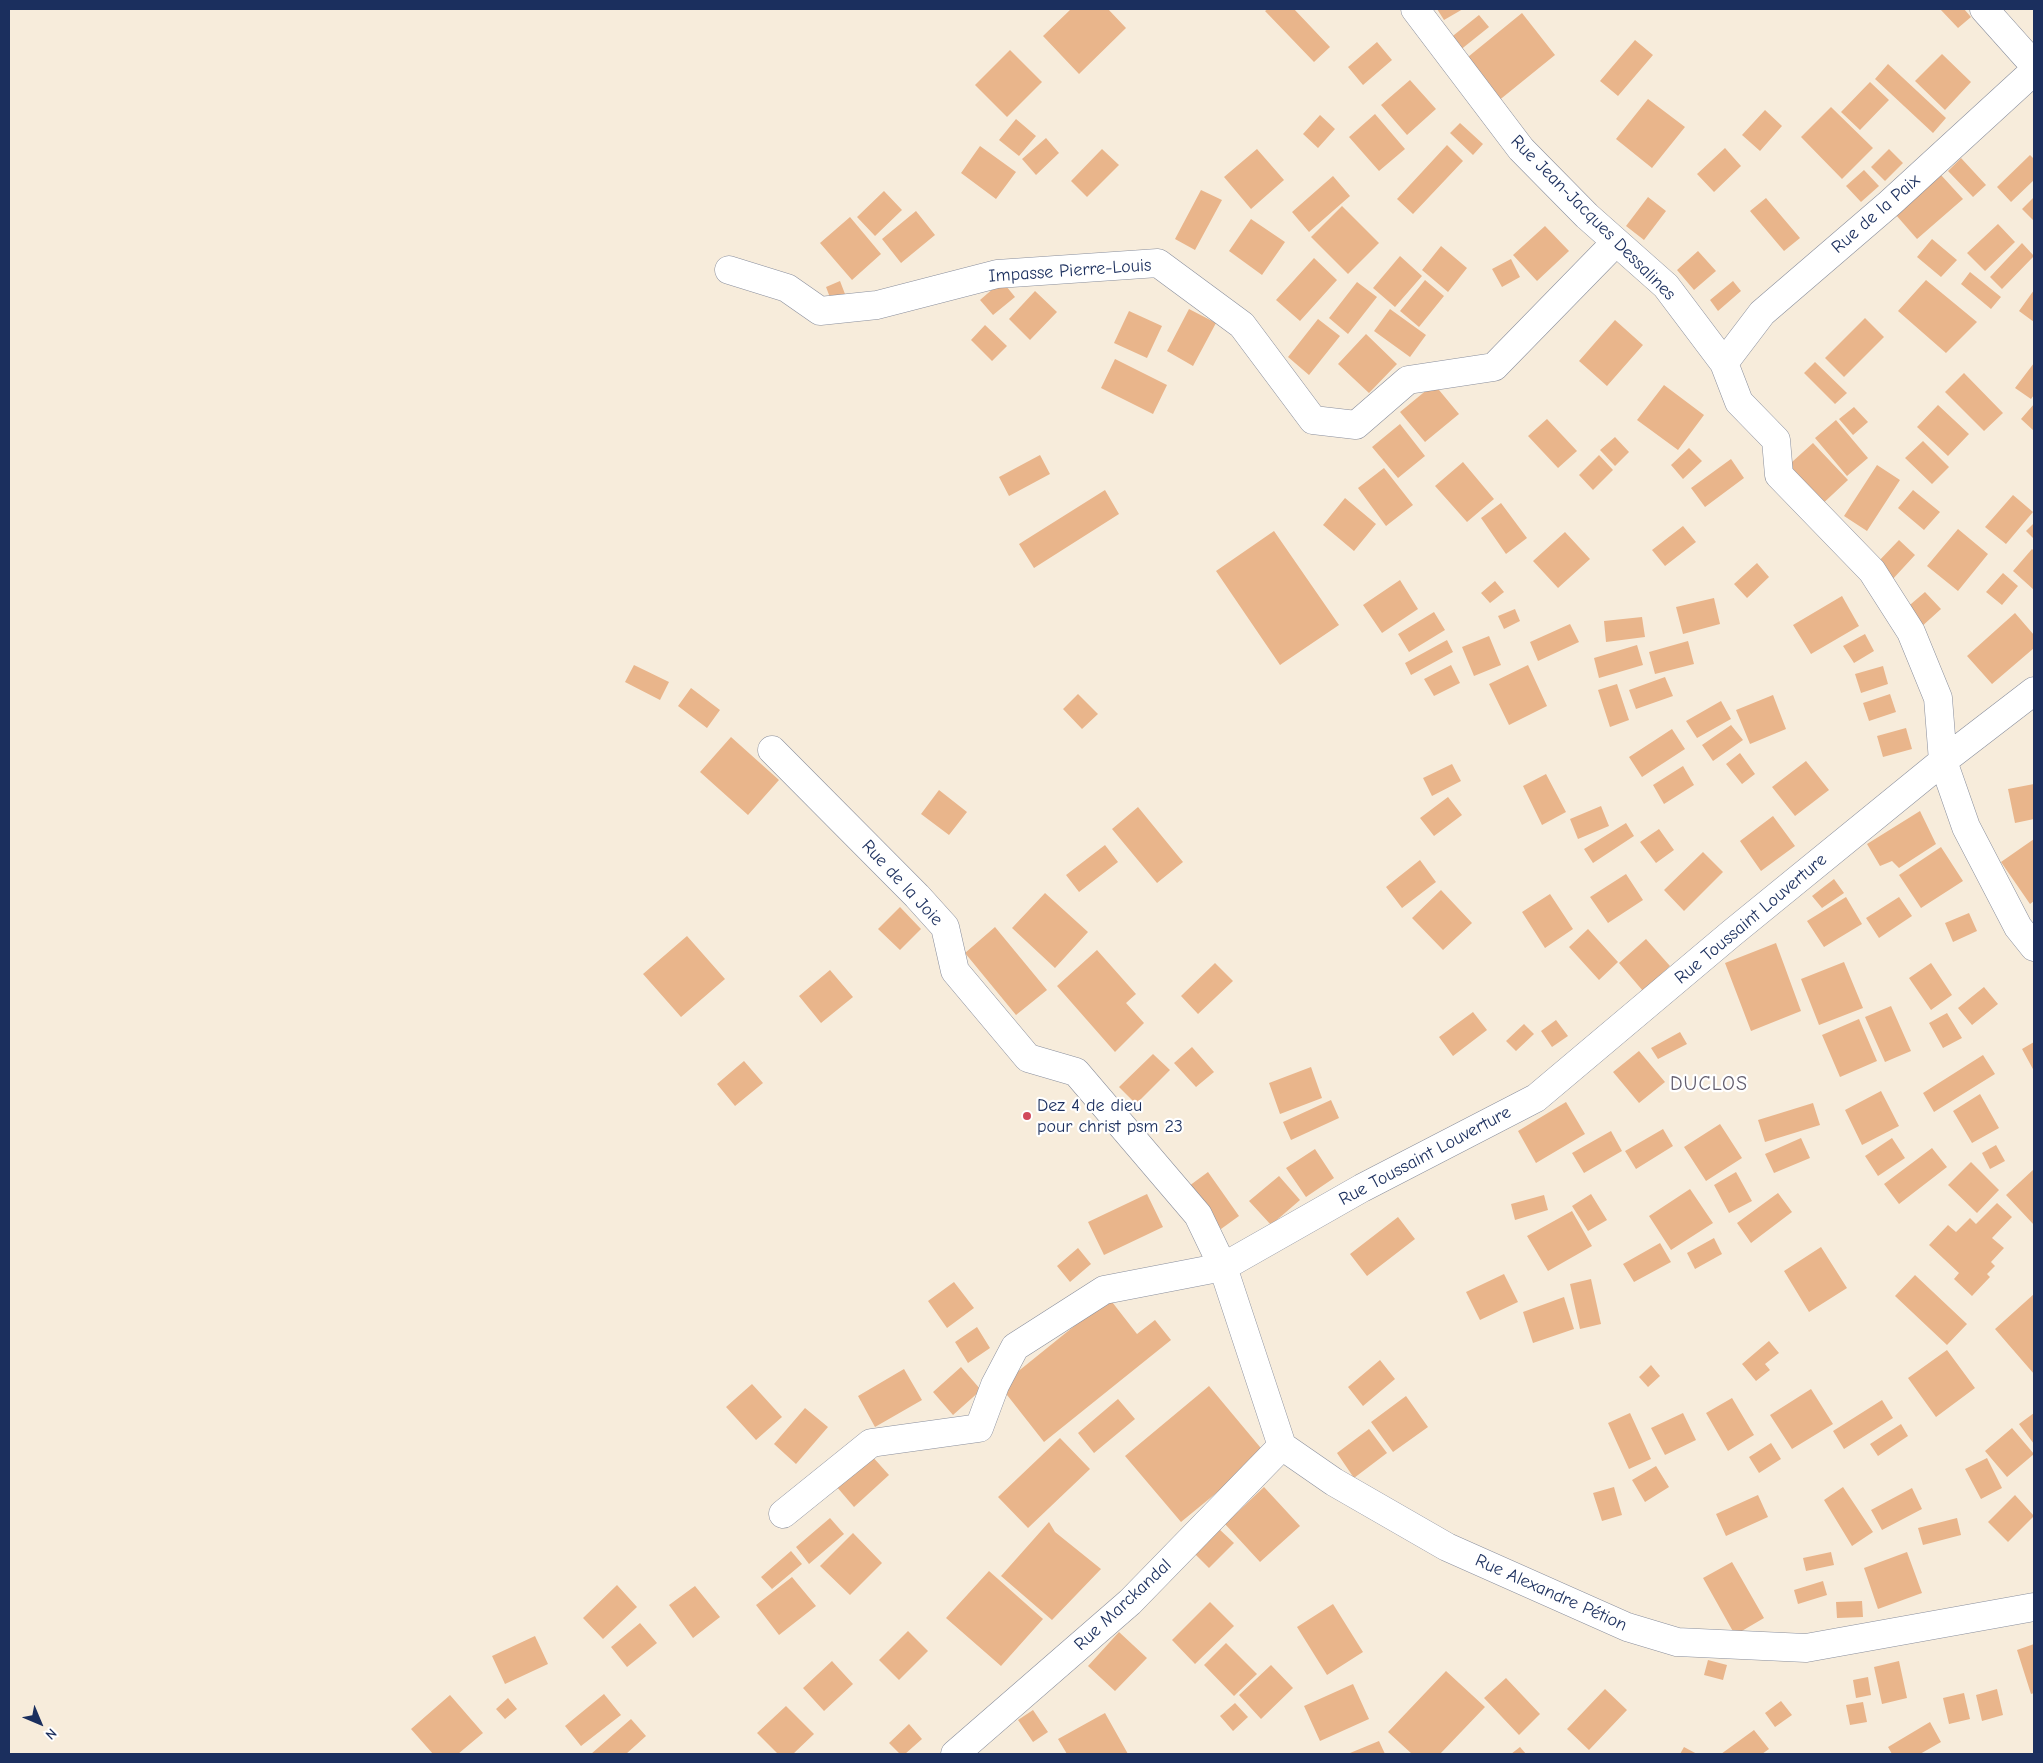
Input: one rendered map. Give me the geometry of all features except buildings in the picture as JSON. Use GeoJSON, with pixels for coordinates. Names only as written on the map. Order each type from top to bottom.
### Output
{"type":"FeatureCollection","features":[{"type":"Feature","properties":{"kind":"street","name":"Rue Jean-Jacques Dessalines"},"geometry":{"type":"LineString","coordinates":[[1415,9],[1521,149],[1587,216],[1666,286],[1724,362],[1739,402],[1776,440],[1779,475],[1872,571],[1911,632],[1938,698],[1943,761],[1966,827],[2018,927],[2034,947]]}},
{"type":"Feature","properties":{"kind":"street"},"geometry":{"type":"LineString","coordinates":[[1984,9],[2034,65]]}},
{"type":"Feature","properties":{"kind":"street","name":"Rue de la Paix"},"geometry":{"type":"LineString","coordinates":[[1724,362],[1762,313],[1890,203],[2034,72]]}},
{"type":"Feature","properties":{"kind":"street","name":"Impasse Pierre-Louis"},"geometry":{"type":"LineString","coordinates":[[728,270],[787,288],[820,312],[877,304],[996,274],[1158,263],[1242,325],[1313,420],[1356,425],[1408,380],[1494,368],[1616,242]]}},
{"type":"Feature","properties":{"kind":"street","name":"Rue Toussaint Louverture"},"geometry":{"type":"LineString","coordinates":[[783,1514],[870,1443],[979,1428],[996,1385],[1015,1347],[1104,1290],[1222,1267],[1362,1188],[1536,1098],[1732,933],[1943,761],[2034,691]]}},
{"type":"Feature","properties":{"kind":"street","name":"Rue de la Joie"},"geometry":{"type":"LineString","coordinates":[[772,750],[917,896],[945,927],[954,971],[1028,1058],[1076,1072],[1198,1215],[1222,1267]]}},
{"type":"Feature","properties":{"kind":"street"},"geometry":{"type":"LineString","coordinates":[[1222,1267],[1282,1446]]}},
{"type":"Feature","properties":{"kind":"street","name":"Rue Alexandre Pétion"},"geometry":{"type":"LineString","coordinates":[[1282,1446],[1334,1482],[1447,1547],[1626,1627],[1677,1642],[1806,1648],[2034,1607]]}},
{"type":"Feature","properties":{"kind":"street","name":"Rue Marckandal"},"geometry":{"type":"LineString","coordinates":[[955,1754],[1130,1602],[1282,1446]]}},
{"type":"Feature","properties":{"kind":"place","name":"Dez 4 de dieu pour christ psm 23"},"geometry":{"type":"Point","coordinates":[1027,1116]}},
{"type":"Feature","properties":{"kind":"district","name":"DUCLOS"},"geometry":{"type":"Point","coordinates":[1709,1084]}}]}
